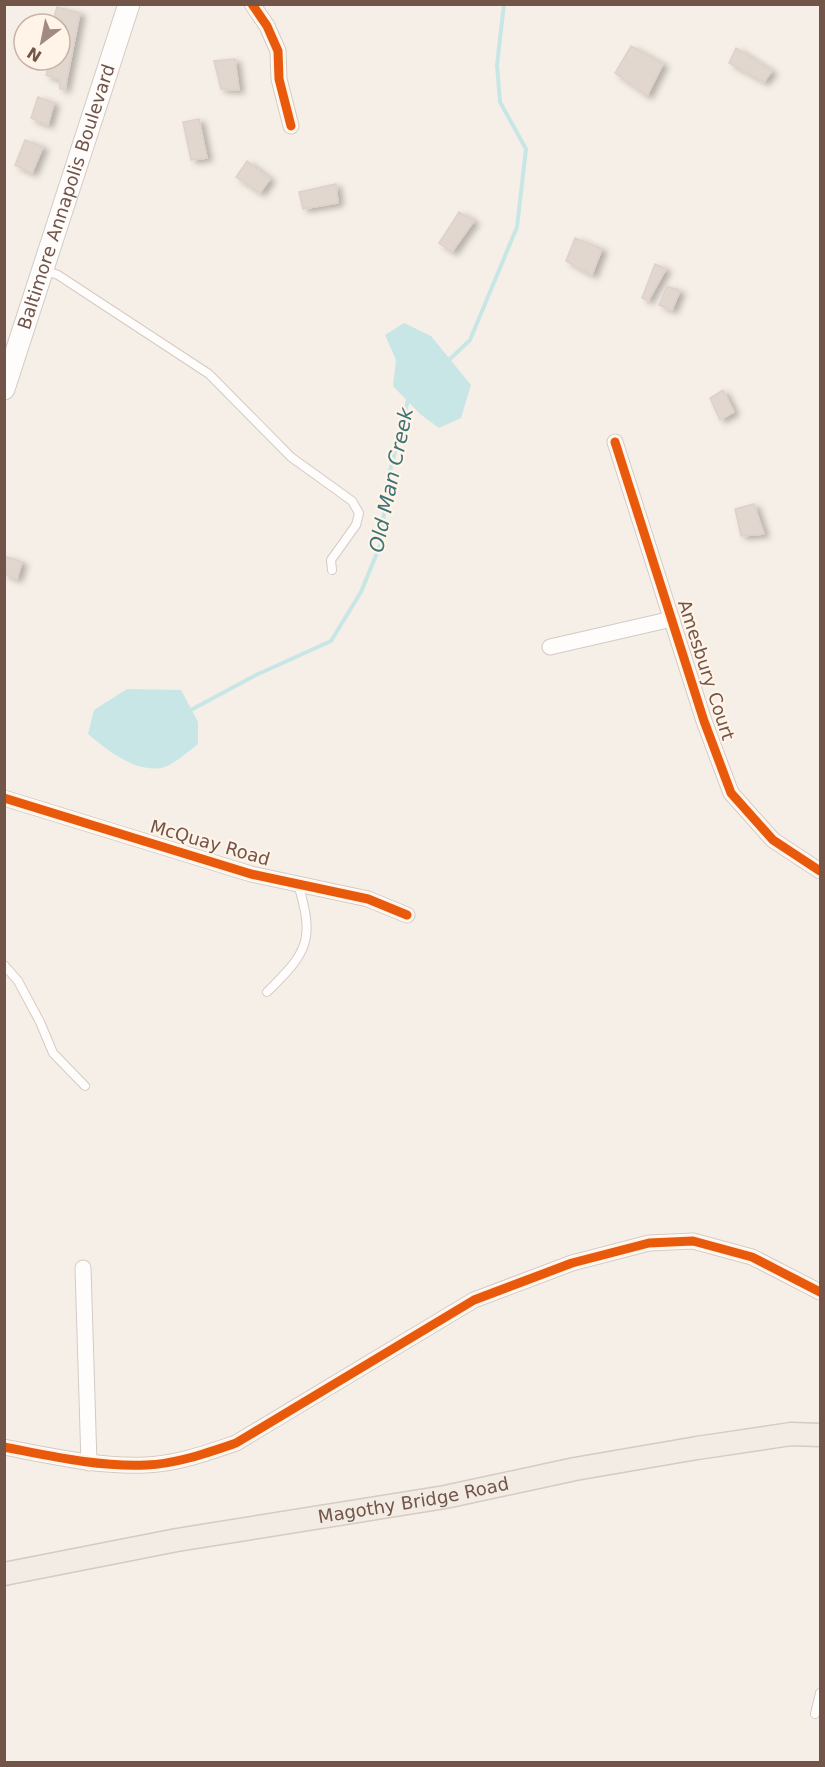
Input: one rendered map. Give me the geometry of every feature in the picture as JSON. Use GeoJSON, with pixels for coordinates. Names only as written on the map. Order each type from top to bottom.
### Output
{"type":"FeatureCollection","features":[{"type":"Feature","properties":{"kind":"main road","name":"Baltimore Annapolis Boulevard"},"geometry":{"type":"LineString","coordinates":[[4,389],[129,4]]}},
{"type":"Feature","properties":{"kind":"main road","name":"Magothy Bridge Road"},"geometry":{"type":"LineString","coordinates":[[4,1574],[177,1540],[445,1497],[575,1469],[687,1450],[791,1434],[820,1436]]}},
{"type":"Feature","properties":{"kind":"street"},"geometry":{"type":"LineString","coordinates":[[252,4],[267,26],[278,51],[279,79],[291,126]]}},
{"type":"Feature","properties":{"kind":"street","name":"Amesbury Court"},"geometry":{"type":"LineString","coordinates":[[615,442],[704,721],[731,793],[773,840],[820,872]]}},
{"type":"Feature","properties":{"kind":"street"},"geometry":{"type":"LineString","coordinates":[[550,647],[672,619]]}},
{"type":"Feature","properties":{"kind":"street","name":"McQuay Road"},"geometry":{"type":"LineString","coordinates":[[4,798],[251,874],[368,898],[407,915]]}},
{"type":"Feature","properties":{"kind":"street"},"geometry":{"type":"LineString","coordinates":[[4,1447],[89,1464],[148,1465],[199,1456],[236,1443],[474,1300],[572,1263],[649,1243],[693,1241],[752,1257],[820,1292]]}},
{"type":"Feature","properties":{"kind":"street"},"geometry":{"type":"LineString","coordinates":[[83,1268],[89,1464]]}},
{"type":"Feature","properties":{"kind":"lane"},"geometry":{"type":"LineString","coordinates":[[42,270],[58,275],[209,374],[291,457],[352,501],[359,513],[356,525],[331,560],[332,570]]}},
{"type":"Feature","properties":{"kind":"lane"},"geometry":{"type":"LineString","coordinates":[[267,992],[303,950],[308,929],[298,884]]}},
{"type":"Feature","properties":{"kind":"lane"},"geometry":{"type":"LineString","coordinates":[[4,965],[18,981],[40,1022],[53,1053],[86,1086]]}},
{"type":"Feature","properties":{"kind":"lane"},"geometry":{"type":"LineString","coordinates":[[815,1714],[820,1693]]}},
{"type":"Feature","properties":{"kind":"water"},"geometry":{"type":"Polygon","coordinates":[[[404,323],[431,336],[471,385],[461,418],[439,428],[420,414],[393,386],[396,360],[385,335],[404,323]]]}},
{"type":"Feature","properties":{"kind":"water"},"geometry":{"type":"Polygon","coordinates":[[[127,689],[181,690],[198,722],[198,744],[167,766],[146,768],[124,760],[88,734],[94,710],[127,689]]]}},
{"type":"Feature","properties":{"kind":"building"},"geometry":{"type":"Polygon","coordinates":[[[57,7],[80,13],[72,54],[72,12],[56,12],[57,7]]]}},
{"type":"Feature","properties":{"kind":"building"},"geometry":{"type":"Polygon","coordinates":[[[631,46],[663,64],[647,96],[615,73],[631,46]]]}},
{"type":"Feature","properties":{"kind":"building"},"geometry":{"type":"Polygon","coordinates":[[[736,48],[772,71],[764,82],[729,63],[736,48]]]}},
{"type":"Feature","properties":{"kind":"building"},"geometry":{"type":"Polygon","coordinates":[[[235,59],[239,90],[221,89],[214,61],[235,59]]]}},
{"type":"Feature","properties":{"kind":"building"},"geometry":{"type":"Polygon","coordinates":[[[47,72],[68,72],[65,89],[60,89],[60,80],[46,75],[47,72]]]}},
{"type":"Feature","properties":{"kind":"building"},"geometry":{"type":"Polygon","coordinates":[[[38,97],[54,103],[48,125],[31,118],[38,97]]]}},
{"type":"Feature","properties":{"kind":"building"},"geometry":{"type":"Polygon","coordinates":[[[199,119],[207,158],[191,160],[183,122],[199,119]]]}},
{"type":"Feature","properties":{"kind":"building"},"geometry":{"type":"Polygon","coordinates":[[[25,140],[43,147],[32,173],[15,165],[25,140]]]}},
{"type":"Feature","properties":{"kind":"building"},"geometry":{"type":"Polygon","coordinates":[[[247,161],[270,179],[260,193],[236,177],[247,161]]]}},
{"type":"Feature","properties":{"kind":"building"},"geometry":{"type":"Polygon","coordinates":[[[336,184],[338,203],[303,209],[299,192],[336,184]]]}},
{"type":"Feature","properties":{"kind":"building"},"geometry":{"type":"Polygon","coordinates":[[[459,212],[474,221],[452,252],[439,243],[459,212]]]}},
{"type":"Feature","properties":{"kind":"building"},"geometry":{"type":"Polygon","coordinates":[[[575,238],[602,249],[592,275],[566,261],[575,238]]]}},
{"type":"Feature","properties":{"kind":"building"},"geometry":{"type":"Polygon","coordinates":[[[655,264],[666,269],[648,301],[642,298],[655,264]]]}},
{"type":"Feature","properties":{"kind":"building"},"geometry":{"type":"Polygon","coordinates":[[[667,286],[680,291],[672,310],[659,305],[667,286]]]}},
{"type":"Feature","properties":{"kind":"building"},"geometry":{"type":"Polygon","coordinates":[[[723,390],[734,412],[720,420],[710,398],[723,390]]]}},
{"type":"Feature","properties":{"kind":"building"},"geometry":{"type":"Polygon","coordinates":[[[754,504],[764,534],[741,536],[735,509],[754,504]]]}},
{"type":"Feature","properties":{"kind":"building"},"geometry":{"type":"Polygon","coordinates":[[[4,556],[22,562],[17,579],[4,574],[4,556]]]}},
{"type":"Feature","properties":{"kind":"waterway","name":"Old Man Creek"},"geometry":{"type":"LineString","coordinates":[[448,361],[470,340],[517,227],[526,149],[500,102],[497,65],[504,4]]}},
{"type":"Feature","properties":{"kind":"waterway","name":"Old Man Creek"},"geometry":{"type":"LineString","coordinates":[[189,711],[256,675],[331,641],[361,592],[381,543],[387,483],[409,396]]}},
{"type":"Feature","properties":{"kind":"cycle path"},"geometry":{"type":"LineString","coordinates":[[252,4],[267,26],[278,51],[279,79],[291,126]]}},
{"type":"Feature","properties":{"kind":"cycle path"},"geometry":{"type":"LineString","coordinates":[[615,442],[704,721],[731,793],[773,840],[820,871]]}},
{"type":"Feature","properties":{"kind":"cycle path"},"geometry":{"type":"LineString","coordinates":[[4,798],[251,874],[368,899],[407,915]]}},
{"type":"Feature","properties":{"kind":"cycle path"},"geometry":{"type":"LineString","coordinates":[[4,1447],[75,1460],[128,1465],[169,1463],[203,1454],[236,1443],[474,1300],[572,1263],[649,1243],[693,1241],[752,1257],[820,1292]]}}]}
